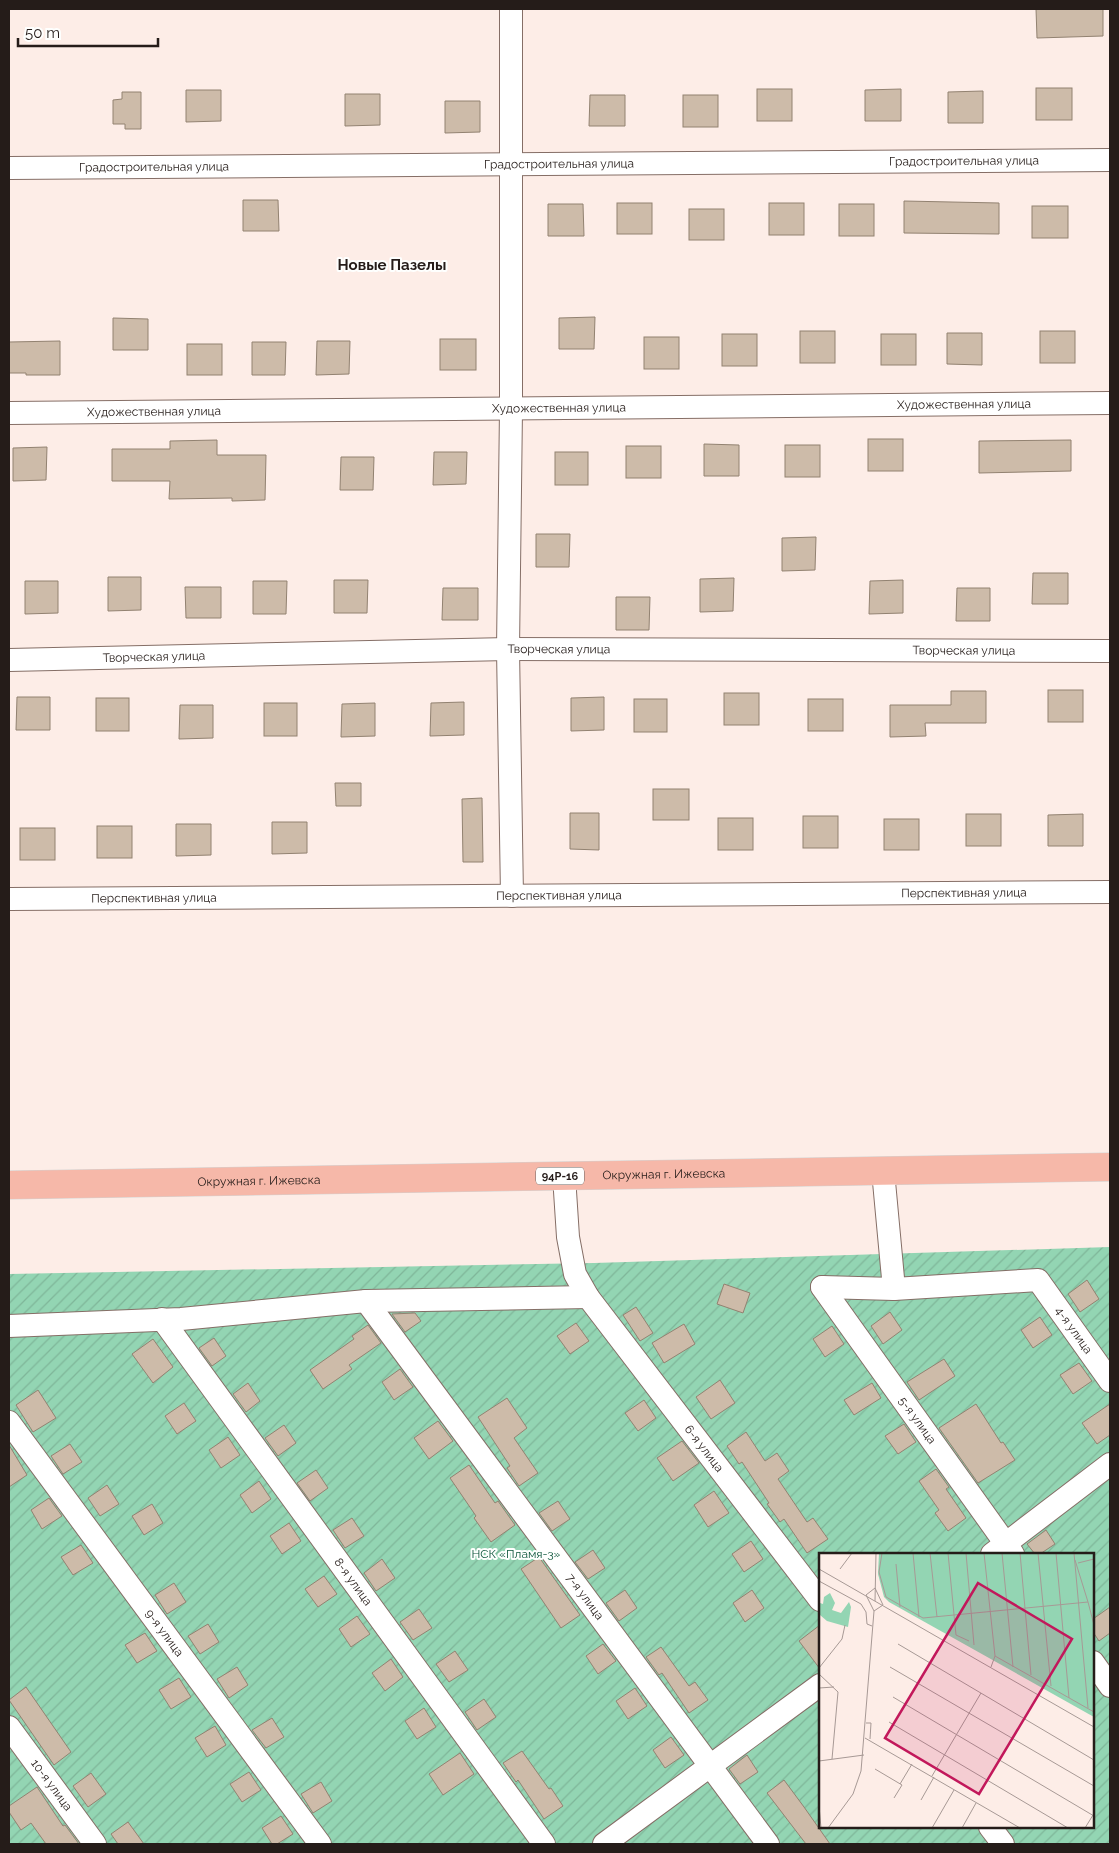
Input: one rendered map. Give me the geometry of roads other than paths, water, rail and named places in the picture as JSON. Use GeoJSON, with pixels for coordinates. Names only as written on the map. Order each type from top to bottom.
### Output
{"type":"FeatureCollection","features":[{"type":"Feature","properties":{"kind":"main road","name":"Окружная г. Ижевска"},"geometry":{"type":"LineString","coordinates":[[9,1185],[1110,1167]]}},
{"type":"Feature","properties":{"kind":"street"},"geometry":{"type":"LineString","coordinates":[[511,9],[511,409],[508,649],[512,896]]}},
{"type":"Feature","properties":{"kind":"street","name":"Градостроительная улица"},"geometry":{"type":"LineString","coordinates":[[9,168],[512,166],[1110,160]]}},
{"type":"Feature","properties":{"kind":"street","name":"Художественная улица"},"geometry":{"type":"LineString","coordinates":[[9,413],[1110,403]]}},
{"type":"Feature","properties":{"kind":"street","name":"Творческая улица"},"geometry":{"type":"LineString","coordinates":[[9,660],[508,649],[1110,651]]}},
{"type":"Feature","properties":{"kind":"street","name":"Перспективная улица"},"geometry":{"type":"LineString","coordinates":[[9,899],[1110,892]]}},
{"type":"Feature","properties":{"kind":"street"},"geometry":{"type":"LineString","coordinates":[[883,1171],[894,1289]]}},
{"type":"Feature","properties":{"kind":"street","name":"6-я улица"},"geometry":{"type":"LineString","coordinates":[[564,1176],[568,1237],[575,1274],[588,1297],[819,1599]]}},
{"type":"Feature","properties":{"kind":"street","name":"4-я улица"},"geometry":{"type":"LineString","coordinates":[[894,1289],[1038,1280],[1110,1381]]}},
{"type":"Feature","properties":{"kind":"street","name":"5-я улица"},"geometry":{"type":"LineString","coordinates":[[894,1289],[822,1287],[1003,1551]]}},
{"type":"Feature","properties":{"kind":"street"},"geometry":{"type":"LineString","coordinates":[[9,1326],[181,1319],[366,1301],[588,1297]]}},
{"type":"Feature","properties":{"kind":"street","name":"7-я улица"},"geometry":{"type":"LineString","coordinates":[[366,1301],[768,1844]]}},
{"type":"Feature","properties":{"kind":"street","name":"8-я улица"},"geometry":{"type":"LineString","coordinates":[[162,1319],[544,1844]]}},
{"type":"Feature","properties":{"kind":"street","name":"9-я улица"},"geometry":{"type":"LineString","coordinates":[[9,1422],[320,1844]]}},
{"type":"Feature","properties":{"kind":"street"},"geometry":{"type":"LineString","coordinates":[[1003,1551],[1110,1464]]}},
{"type":"Feature","properties":{"kind":"street"},"geometry":{"type":"LineString","coordinates":[[1094,1663],[1110,1686]]}},
{"type":"Feature","properties":{"kind":"street"},"geometry":{"type":"LineString","coordinates":[[604,1844],[819,1687]]}},
{"type":"Feature","properties":{"kind":"street","name":"10-я улица"},"geometry":{"type":"LineString","coordinates":[[9,1727],[94,1844]]}},
{"type":"Feature","properties":{"kind":"street"},"geometry":{"type":"LineString","coordinates":[[991,1828],[1003,1844]]}},
{"type":"Feature","properties":{"kind":"district","name":"Новые Пазелы"},"geometry":{"type":"Point","coordinates":[392,265]}},
{"type":"Feature","properties":{"kind":"park label","name":"НСК «Пламя-3»"},"geometry":{"type":"Point","coordinates":[516,1554]}}]}
